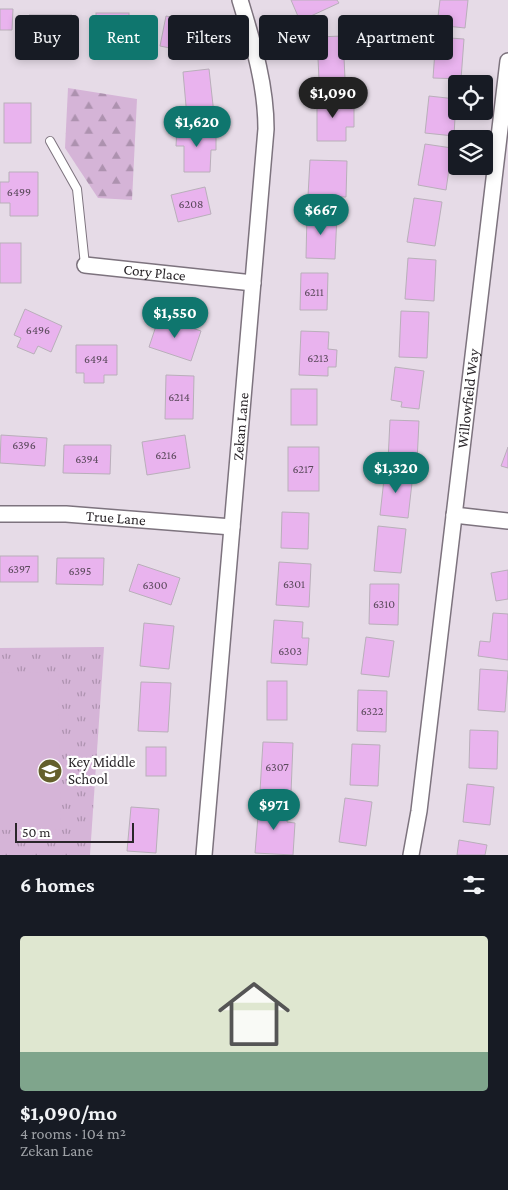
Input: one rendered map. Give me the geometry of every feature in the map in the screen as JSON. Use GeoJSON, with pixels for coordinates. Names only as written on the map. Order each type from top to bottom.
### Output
{"type":"FeatureCollection","features":[{"type":"Feature","properties":{"kind":"street","name":"Zekan Lane"},"geometry":{"type":"LineString","coordinates":[[204,855],[266,129],[266,104],[261,71],[240,0]]}},
{"type":"Feature","properties":{"kind":"street","name":"Willowfield Way"},"geometry":{"type":"LineString","coordinates":[[411,855],[419,811],[508,61]]}},
{"type":"Feature","properties":{"kind":"street","name":"Cory Place"},"geometry":{"type":"LineString","coordinates":[[85,266],[253,283]]}},
{"type":"Feature","properties":{"kind":"street","name":"True Lane"},"geometry":{"type":"LineString","coordinates":[[0,514],[66,514],[232,527]]}},
{"type":"Feature","properties":{"kind":"street"},"geometry":{"type":"LineString","coordinates":[[454,515],[508,521]]}},
{"type":"Feature","properties":{"kind":"lane"},"geometry":{"type":"LineString","coordinates":[[50,141],[77,189],[85,266]]}},
{"type":"Feature","properties":{"kind":"green space"},"geometry":{"type":"Polygon","coordinates":[[[68,88],[137,99],[132,200],[98,198],[65,148],[68,88]]]}},
{"type":"Feature","properties":{"kind":"green space","name":"Key Middle School"},"geometry":{"type":"Polygon","coordinates":[[[104,647],[90,855],[0,855],[0,648],[104,647]]]}},
{"type":"Feature","properties":{"kind":"green space"},"geometry":{"type":"Polygon","coordinates":[[[58,672],[61,829],[0,830],[0,673],[58,672]]]}},
{"type":"Feature","properties":{"kind":"building"},"geometry":{"type":"Polygon","coordinates":[[[291,0],[337,0],[339,3],[313,15],[297,15],[291,0]]]}},
{"type":"Feature","properties":{"kind":"building"},"geometry":{"type":"Polygon","coordinates":[[[440,0],[468,0],[465,28],[453,27],[453,15],[438,15],[440,0]]]}},
{"type":"Feature","properties":{"kind":"building"},"geometry":{"type":"Polygon","coordinates":[[[0,9],[13,9],[12,30],[0,30],[0,9]]]}},
{"type":"Feature","properties":{"kind":"building"},"geometry":{"type":"Polygon","coordinates":[[[96,13],[129,13],[129,15],[96,15],[96,13]]]}},
{"type":"Feature","properties":{"kind":"building"},"geometry":{"type":"Polygon","coordinates":[[[166,16],[168,16],[168,48],[160,46],[166,16]]]}},
{"type":"Feature","properties":{"kind":"building"},"geometry":{"type":"Polygon","coordinates":[[[338,36],[338,60],[344,60],[345,79],[319,80],[318,60],[328,60],[328,37],[338,36]]]}},
{"type":"Feature","properties":{"kind":"building"},"geometry":{"type":"Polygon","coordinates":[[[453,38],[464,39],[461,75],[448,75],[448,79],[433,78],[434,60],[453,60],[453,38]]]}},
{"type":"Feature","properties":{"kind":"building"},"geometry":{"type":"Polygon","coordinates":[[[209,69],[214,114],[187,117],[183,72],[209,69]]]}},
{"type":"Feature","properties":{"kind":"building"},"geometry":{"type":"Polygon","coordinates":[[[317,96],[345,97],[345,107],[354,107],[354,127],[346,127],[346,141],[317,141],[317,96]]]}},
{"type":"Feature","properties":{"kind":"building"},"geometry":{"type":"Polygon","coordinates":[[[429,96],[448,98],[448,120],[455,120],[454,130],[448,130],[448,135],[425,133],[429,96]]]}},
{"type":"Feature","properties":{"kind":"building"},"geometry":{"type":"Polygon","coordinates":[[[4,103],[31,103],[31,143],[4,143],[4,103]]]}},
{"type":"Feature","properties":{"kind":"building"},"geometry":{"type":"Polygon","coordinates":[[[177,128],[216,129],[216,150],[211,150],[210,172],[184,172],[184,146],[176,146],[177,128]]]}},
{"type":"Feature","properties":{"kind":"building"},"geometry":{"type":"Polygon","coordinates":[[[425,144],[448,147],[446,190],[418,185],[425,144]]]}},
{"type":"Feature","properties":{"kind":"building"},"geometry":{"type":"Polygon","coordinates":[[[310,160],[347,161],[346,197],[308,196],[310,160]]]}},
{"type":"Feature","properties":{"kind":"building"},"geometry":{"type":"Polygon","coordinates":[[[9,172],[38,172],[38,216],[10,216],[10,203],[0,203],[0,182],[9,182],[9,172]]]}},
{"type":"Feature","properties":{"kind":"building"},"geometry":{"type":"Polygon","coordinates":[[[205,187],[211,214],[178,222],[171,195],[205,187]]]}},
{"type":"Feature","properties":{"kind":"building"},"geometry":{"type":"Polygon","coordinates":[[[414,198],[442,202],[435,246],[407,242],[414,198]]]}},
{"type":"Feature","properties":{"kind":"building"},"geometry":{"type":"Polygon","coordinates":[[[307,213],[337,214],[335,259],[306,258],[307,213]]]}},
{"type":"Feature","properties":{"kind":"building"},"geometry":{"type":"Polygon","coordinates":[[[0,243],[21,243],[21,283],[0,283],[0,243]]]}},
{"type":"Feature","properties":{"kind":"building"},"geometry":{"type":"Polygon","coordinates":[[[408,258],[436,260],[434,301],[405,299],[408,258]]]}},
{"type":"Feature","properties":{"kind":"building"},"geometry":{"type":"Polygon","coordinates":[[[301,273],[328,273],[327,310],[300,310],[301,273]]]}},
{"type":"Feature","properties":{"kind":"building"},"geometry":{"type":"Polygon","coordinates":[[[25,309],[62,326],[51,352],[38,346],[34,354],[17,347],[21,338],[14,335],[25,309]]]}},
{"type":"Feature","properties":{"kind":"building"},"geometry":{"type":"Polygon","coordinates":[[[401,311],[429,312],[427,358],[399,357],[401,311]]]}},
{"type":"Feature","properties":{"kind":"building"},"geometry":{"type":"Polygon","coordinates":[[[159,317],[201,331],[191,361],[149,347],[159,317]]]}},
{"type":"Feature","properties":{"kind":"building"},"geometry":{"type":"Polygon","coordinates":[[[301,331],[329,332],[328,349],[337,350],[336,367],[328,367],[328,376],[299,375],[301,331]]]}},
{"type":"Feature","properties":{"kind":"building"},"geometry":{"type":"Polygon","coordinates":[[[76,345],[117,345],[117,375],[104,375],[104,383],[84,383],[84,373],[76,373],[76,345]]]}},
{"type":"Feature","properties":{"kind":"building"},"geometry":{"type":"Polygon","coordinates":[[[395,367],[424,371],[419,409],[401,407],[402,402],[391,400],[395,367]]]}},
{"type":"Feature","properties":{"kind":"building"},"geometry":{"type":"Polygon","coordinates":[[[166,375],[194,376],[193,419],[165,419],[166,375]]]}},
{"type":"Feature","properties":{"kind":"building"},"geometry":{"type":"Polygon","coordinates":[[[291,389],[317,389],[317,425],[291,425],[291,389]]]}},
{"type":"Feature","properties":{"kind":"building"},"geometry":{"type":"Polygon","coordinates":[[[390,420],[419,421],[417,462],[388,461],[390,420]]]}},
{"type":"Feature","properties":{"kind":"building"},"geometry":{"type":"Polygon","coordinates":[[[1,435],[47,438],[45,466],[0,463],[1,435]]]}},
{"type":"Feature","properties":{"kind":"building"},"geometry":{"type":"Polygon","coordinates":[[[185,435],[190,468],[147,475],[142,442],[185,435]]]}},
{"type":"Feature","properties":{"kind":"building"},"geometry":{"type":"Polygon","coordinates":[[[64,445],[111,445],[110,474],[63,473],[64,445]]]}},
{"type":"Feature","properties":{"kind":"building"},"geometry":{"type":"Polygon","coordinates":[[[288,447],[319,447],[319,491],[288,491],[288,447]]]}},
{"type":"Feature","properties":{"kind":"building"},"geometry":{"type":"Polygon","coordinates":[[[508,447],[508,468],[501,466],[508,447]]]}},
{"type":"Feature","properties":{"kind":"building"},"geometry":{"type":"Polygon","coordinates":[[[385,470],[413,474],[408,518],[380,515],[385,470]]]}},
{"type":"Feature","properties":{"kind":"building"},"geometry":{"type":"Polygon","coordinates":[[[282,512],[309,513],[308,549],[281,548],[282,512]]]}},
{"type":"Feature","properties":{"kind":"building"},"geometry":{"type":"Polygon","coordinates":[[[378,526],[406,529],[401,573],[374,571],[378,526]]]}},
{"type":"Feature","properties":{"kind":"building"},"geometry":{"type":"Polygon","coordinates":[[[0,556],[38,556],[38,582],[0,582],[0,556]]]}},
{"type":"Feature","properties":{"kind":"building"},"geometry":{"type":"Polygon","coordinates":[[[57,558],[104,558],[103,585],[56,584],[57,558]]]}},
{"type":"Feature","properties":{"kind":"building"},"geometry":{"type":"Polygon","coordinates":[[[279,562],[311,564],[309,607],[276,605],[279,562]]]}},
{"type":"Feature","properties":{"kind":"building"},"geometry":{"type":"Polygon","coordinates":[[[138,564],[180,578],[171,605],[129,591],[138,564]]]}},
{"type":"Feature","properties":{"kind":"building"},"geometry":{"type":"Polygon","coordinates":[[[508,570],[508,599],[496,601],[491,573],[508,570]]]}},
{"type":"Feature","properties":{"kind":"building"},"geometry":{"type":"Polygon","coordinates":[[[370,584],[399,584],[398,625],[369,624],[370,584]]]}},
{"type":"Feature","properties":{"kind":"building"},"geometry":{"type":"Polygon","coordinates":[[[493,613],[508,614],[508,660],[478,656],[480,641],[490,642],[493,613]]]}},
{"type":"Feature","properties":{"kind":"building"},"geometry":{"type":"Polygon","coordinates":[[[274,620],[303,622],[302,638],[309,638],[307,665],[271,663],[274,620]]]}},
{"type":"Feature","properties":{"kind":"building"},"geometry":{"type":"Polygon","coordinates":[[[144,623],[174,626],[169,669],[140,666],[144,623]]]}},
{"type":"Feature","properties":{"kind":"building"},"geometry":{"type":"Polygon","coordinates":[[[366,637],[394,641],[389,677],[361,674],[366,637]]]}},
{"type":"Feature","properties":{"kind":"building"},"geometry":{"type":"Polygon","coordinates":[[[480,669],[508,671],[505,712],[478,710],[480,669]]]}},
{"type":"Feature","properties":{"kind":"building"},"geometry":{"type":"Polygon","coordinates":[[[267,681],[287,681],[287,720],[267,720],[267,681]]]}},
{"type":"Feature","properties":{"kind":"building"},"geometry":{"type":"Polygon","coordinates":[[[141,682],[171,683],[168,732],[138,731],[141,682]]]}},
{"type":"Feature","properties":{"kind":"building"},"geometry":{"type":"Polygon","coordinates":[[[358,690],[387,691],[386,732],[357,731],[358,690]]]}},
{"type":"Feature","properties":{"kind":"building"},"geometry":{"type":"Polygon","coordinates":[[[470,730],[498,731],[497,769],[469,768],[470,730]]]}},
{"type":"Feature","properties":{"kind":"building"},"geometry":{"type":"Polygon","coordinates":[[[263,742],[293,743],[291,793],[260,791],[263,742]]]}},
{"type":"Feature","properties":{"kind":"building"},"geometry":{"type":"Polygon","coordinates":[[[352,744],[380,745],[378,786],[350,785],[352,744]]]}},
{"type":"Feature","properties":{"kind":"building"},"geometry":{"type":"Polygon","coordinates":[[[146,747],[166,747],[166,776],[146,776],[146,747]]]}},
{"type":"Feature","properties":{"kind":"building"},"geometry":{"type":"Polygon","coordinates":[[[467,784],[494,787],[490,825],[463,822],[467,784]]]}},
{"type":"Feature","properties":{"kind":"building"},"geometry":{"type":"Polygon","coordinates":[[[345,798],[372,802],[366,846],[339,842],[345,798]]]}},
{"type":"Feature","properties":{"kind":"building"},"geometry":{"type":"Polygon","coordinates":[[[259,804],[288,807],[287,822],[295,823],[293,855],[255,853],[259,804]]]}},
{"type":"Feature","properties":{"kind":"building"},"geometry":{"type":"Polygon","coordinates":[[[131,807],[159,809],[156,853],[127,851],[131,807]]]}},
{"type":"Feature","properties":{"kind":"building"},"geometry":{"type":"Polygon","coordinates":[[[459,840],[487,845],[485,855],[457,855],[459,840]]]}},
{"type":"Feature","properties":{"kind":"place","name":"Key Middle School"},"geometry":{"type":"Point","coordinates":[50,771]}}]}
